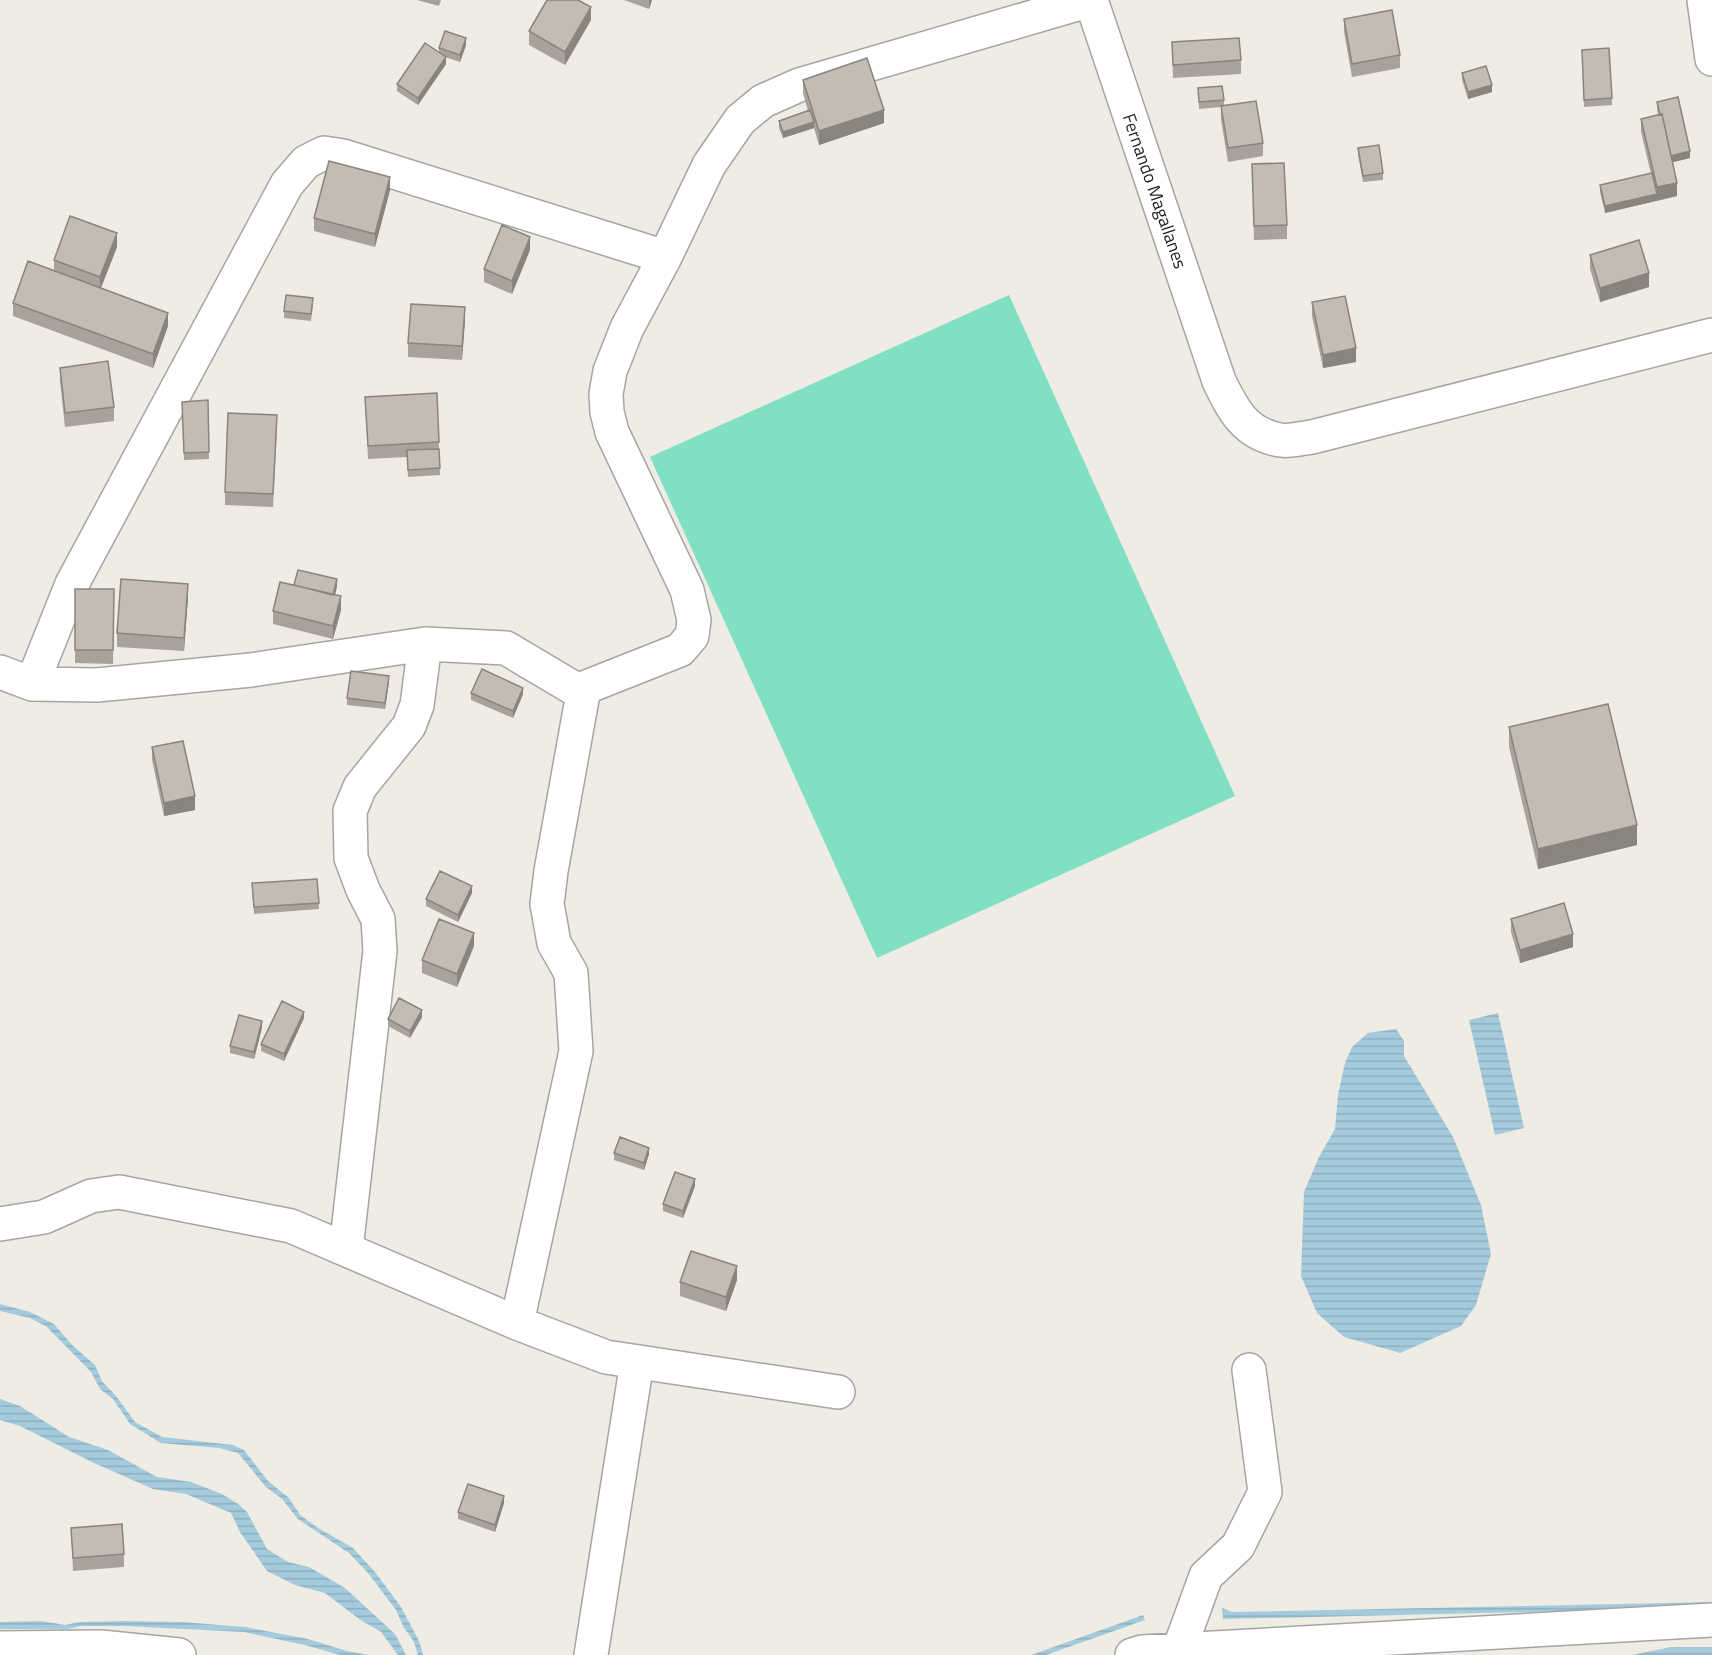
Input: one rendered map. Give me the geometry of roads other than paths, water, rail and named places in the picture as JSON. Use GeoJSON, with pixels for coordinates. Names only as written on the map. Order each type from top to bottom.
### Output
{"type":"FeatureCollection","features":[{"type":"Feature","properties":{"kind":"street"},"geometry":{"type":"LineString","coordinates":[[0,672],[32,684],[109,684],[251,670],[425,644],[506,648],[575,689],[584,688],[680,650],[692,636],[693,607],[612,432],[607,412],[606,394],[610,371],[627,328],[665,257],[709,165],[740,120],[763,101],[799,85],[1090,0]]}},
{"type":"Feature","properties":{"kind":"street","name":"Fernando Magallanes"},"geometry":{"type":"LineString","coordinates":[[1090,0],[1219,381],[1232,410],[1250,429],[1281,441],[1312,437],[1712,335]]}},
{"type":"Feature","properties":{"kind":"street"},"geometry":{"type":"LineString","coordinates":[[1704,0],[1712,59]]}},
{"type":"Feature","properties":{"kind":"street"},"geometry":{"type":"LineString","coordinates":[[32,684],[72,584],[287,184],[306,162],[324,153],[343,156],[665,257]]}},
{"type":"Feature","properties":{"kind":"street"},"geometry":{"type":"LineString","coordinates":[[346,1249],[380,951],[378,919],[363,890],[351,858],[350,811],[360,787],[410,726],[417,705],[425,644]]}},
{"type":"Feature","properties":{"kind":"street"},"geometry":{"type":"LineString","coordinates":[[517,1323],[576,1051],[571,973],[554,944],[547,904],[584,688]]}},
{"type":"Feature","properties":{"kind":"street"},"geometry":{"type":"LineString","coordinates":[[0,1224],[44,1217],[91,1197],[119,1192],[291,1226],[517,1323],[606,1357],[838,1392]]}},
{"type":"Feature","properties":{"kind":"street"},"geometry":{"type":"LineString","coordinates":[[591,1655],[637,1362]]}},
{"type":"Feature","properties":{"kind":"street"},"geometry":{"type":"LineString","coordinates":[[1179,1650],[1206,1576],[1238,1546],[1265,1492],[1249,1370]]}},
{"type":"Feature","properties":{"kind":"street"},"geometry":{"type":"LineString","coordinates":[[1132,1655],[1142,1652],[1712,1620]]}},
{"type":"Feature","properties":{"kind":"street"},"geometry":{"type":"LineString","coordinates":[[0,1648],[101,1647],[179,1655]]}},
{"type":"Feature","properties":{"kind":"water"},"geometry":{"type":"Polygon","coordinates":[[[1498,1013],[1524,1128],[1495,1135],[1469,1020],[1498,1013]]]}},
{"type":"Feature","properties":{"kind":"water"},"geometry":{"type":"Polygon","coordinates":[[[1396,1029],[1404,1041],[1404,1056],[1453,1137],[1481,1205],[1491,1254],[1476,1305],[1461,1326],[1400,1353],[1344,1337],[1317,1313],[1301,1276],[1304,1192],[1319,1157],[1335,1129],[1338,1095],[1345,1063],[1352,1047],[1368,1033],[1396,1029]]]}},
{"type":"Feature","properties":{"kind":"water"},"geometry":{"type":"Polygon","coordinates":[[[0,1304],[30,1312],[54,1324],[72,1345],[95,1365],[102,1381],[135,1422],[162,1437],[233,1445],[244,1450],[268,1481],[289,1498],[300,1515],[353,1548],[375,1572],[401,1607],[419,1641],[423,1655],[418,1655],[414,1642],[396,1610],[368,1573],[349,1553],[298,1519],[282,1499],[266,1487],[238,1453],[219,1448],[161,1443],[130,1424],[113,1399],[100,1389],[91,1372],[47,1327],[30,1318],[0,1311],[0,1304]]]}},
{"type":"Feature","properties":{"kind":"water"},"geometry":{"type":"Polygon","coordinates":[[[0,1399],[20,1406],[69,1437],[108,1450],[157,1477],[191,1482],[222,1494],[238,1504],[247,1512],[267,1549],[288,1562],[309,1567],[345,1588],[395,1634],[406,1655],[398,1655],[381,1632],[359,1619],[325,1593],[295,1585],[267,1571],[240,1532],[231,1513],[186,1494],[153,1489],[20,1426],[0,1420],[0,1399]]]}},
{"type":"Feature","properties":{"kind":"water"},"geometry":{"type":"Polygon","coordinates":[[[1712,1602],[1712,1607],[1698,1608],[1223,1619],[1222,1608],[1232,1612],[1712,1602]]]}},
{"type":"Feature","properties":{"kind":"water"},"geometry":{"type":"Polygon","coordinates":[[[1143,1615],[1145,1620],[1046,1655],[1031,1655],[1143,1615]]]}},
{"type":"Feature","properties":{"kind":"water"},"geometry":{"type":"Polygon","coordinates":[[[41,1621],[65,1625],[80,1622],[125,1621],[182,1622],[245,1627],[308,1639],[368,1655],[340,1655],[244,1632],[124,1626],[0,1629],[0,1622],[41,1621]]]}},
{"type":"Feature","properties":{"kind":"water"},"geometry":{"type":"Polygon","coordinates":[[[1671,1647],[1712,1647],[1712,1655],[1632,1655],[1671,1647]]]}}]}
